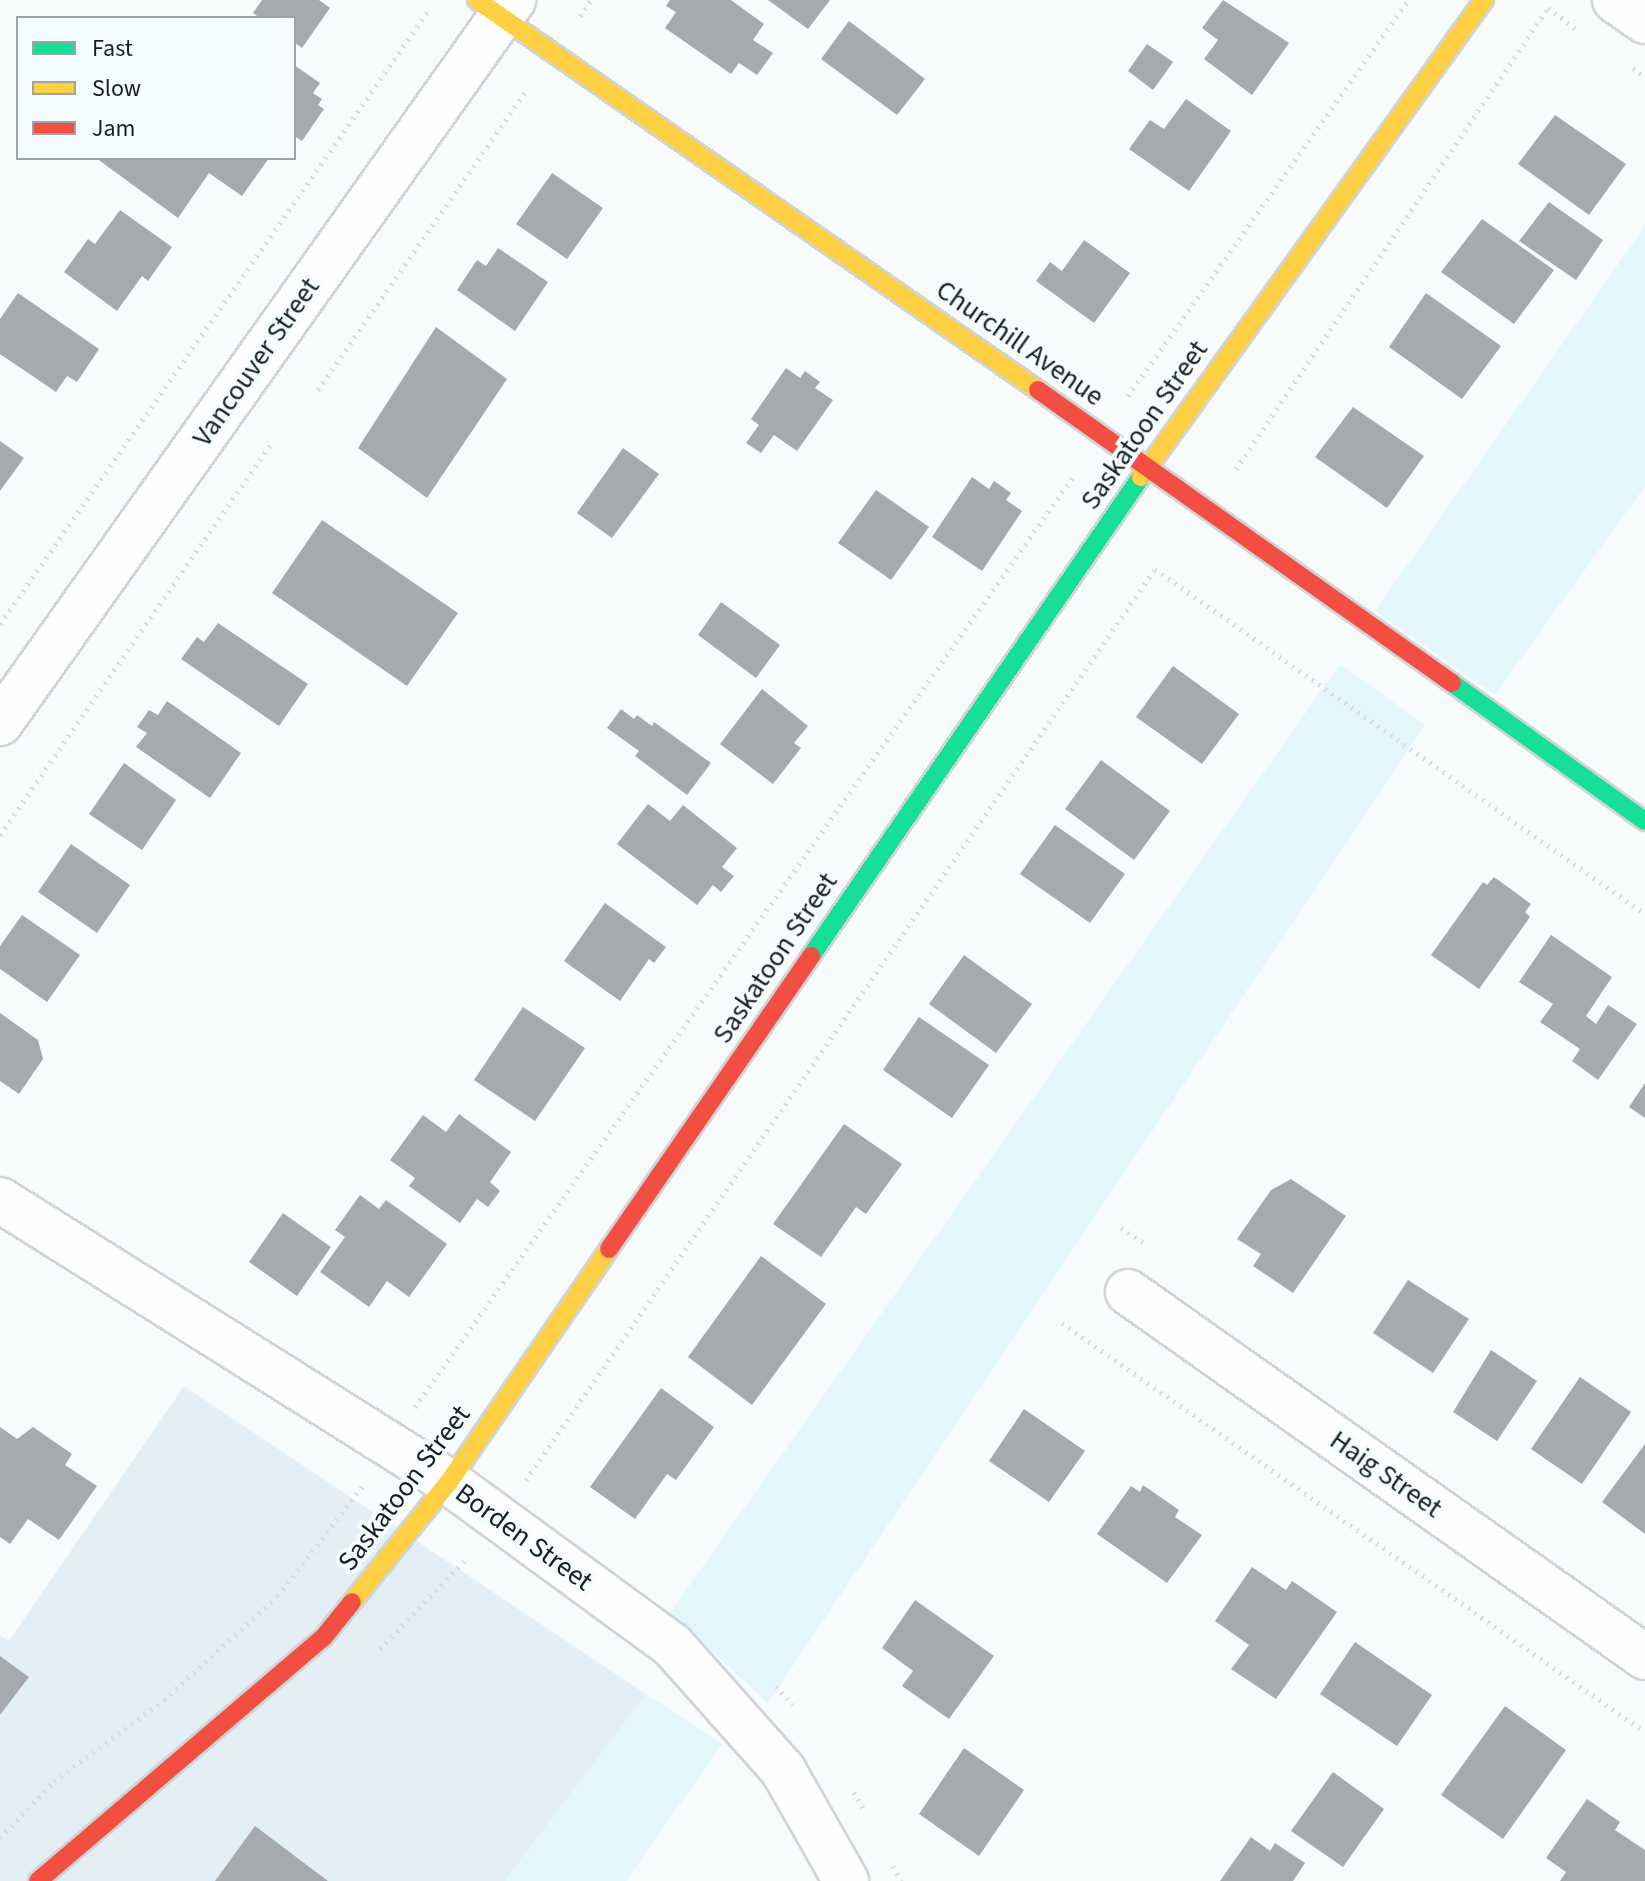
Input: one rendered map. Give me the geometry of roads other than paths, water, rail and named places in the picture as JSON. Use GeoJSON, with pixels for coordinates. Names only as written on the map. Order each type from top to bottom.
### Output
{"type":"FeatureCollection","features":[{"type":"Feature","properties":{"kind":"street","name":"Saskatoon Street"},"geometry":{"type":"LineString","coordinates":[[38,1881],[323,1638],[449,1482],[1148,466],[1484,0]]}},
{"type":"Feature","properties":{"kind":"street"},"geometry":{"type":"LineString","coordinates":[[1615,0],[1645,21]]}},
{"type":"Feature","properties":{"kind":"street","name":"Churchill Avenue"},"geometry":{"type":"LineString","coordinates":[[497,5],[1645,821]]}},
{"type":"Feature","properties":{"kind":"street","name":"Vancouver Street"},"geometry":{"type":"LineString","coordinates":[[0,723],[497,5]]}},
{"type":"Feature","properties":{"kind":"street","name":"Borden Street"},"geometry":{"type":"LineString","coordinates":[[0,1200],[449,1482],[672,1645],[783,1770],[846,1881]]}},
{"type":"Feature","properties":{"kind":"street","name":"Haig Street"},"geometry":{"type":"LineString","coordinates":[[1128,1292],[1645,1657]]}}]}
